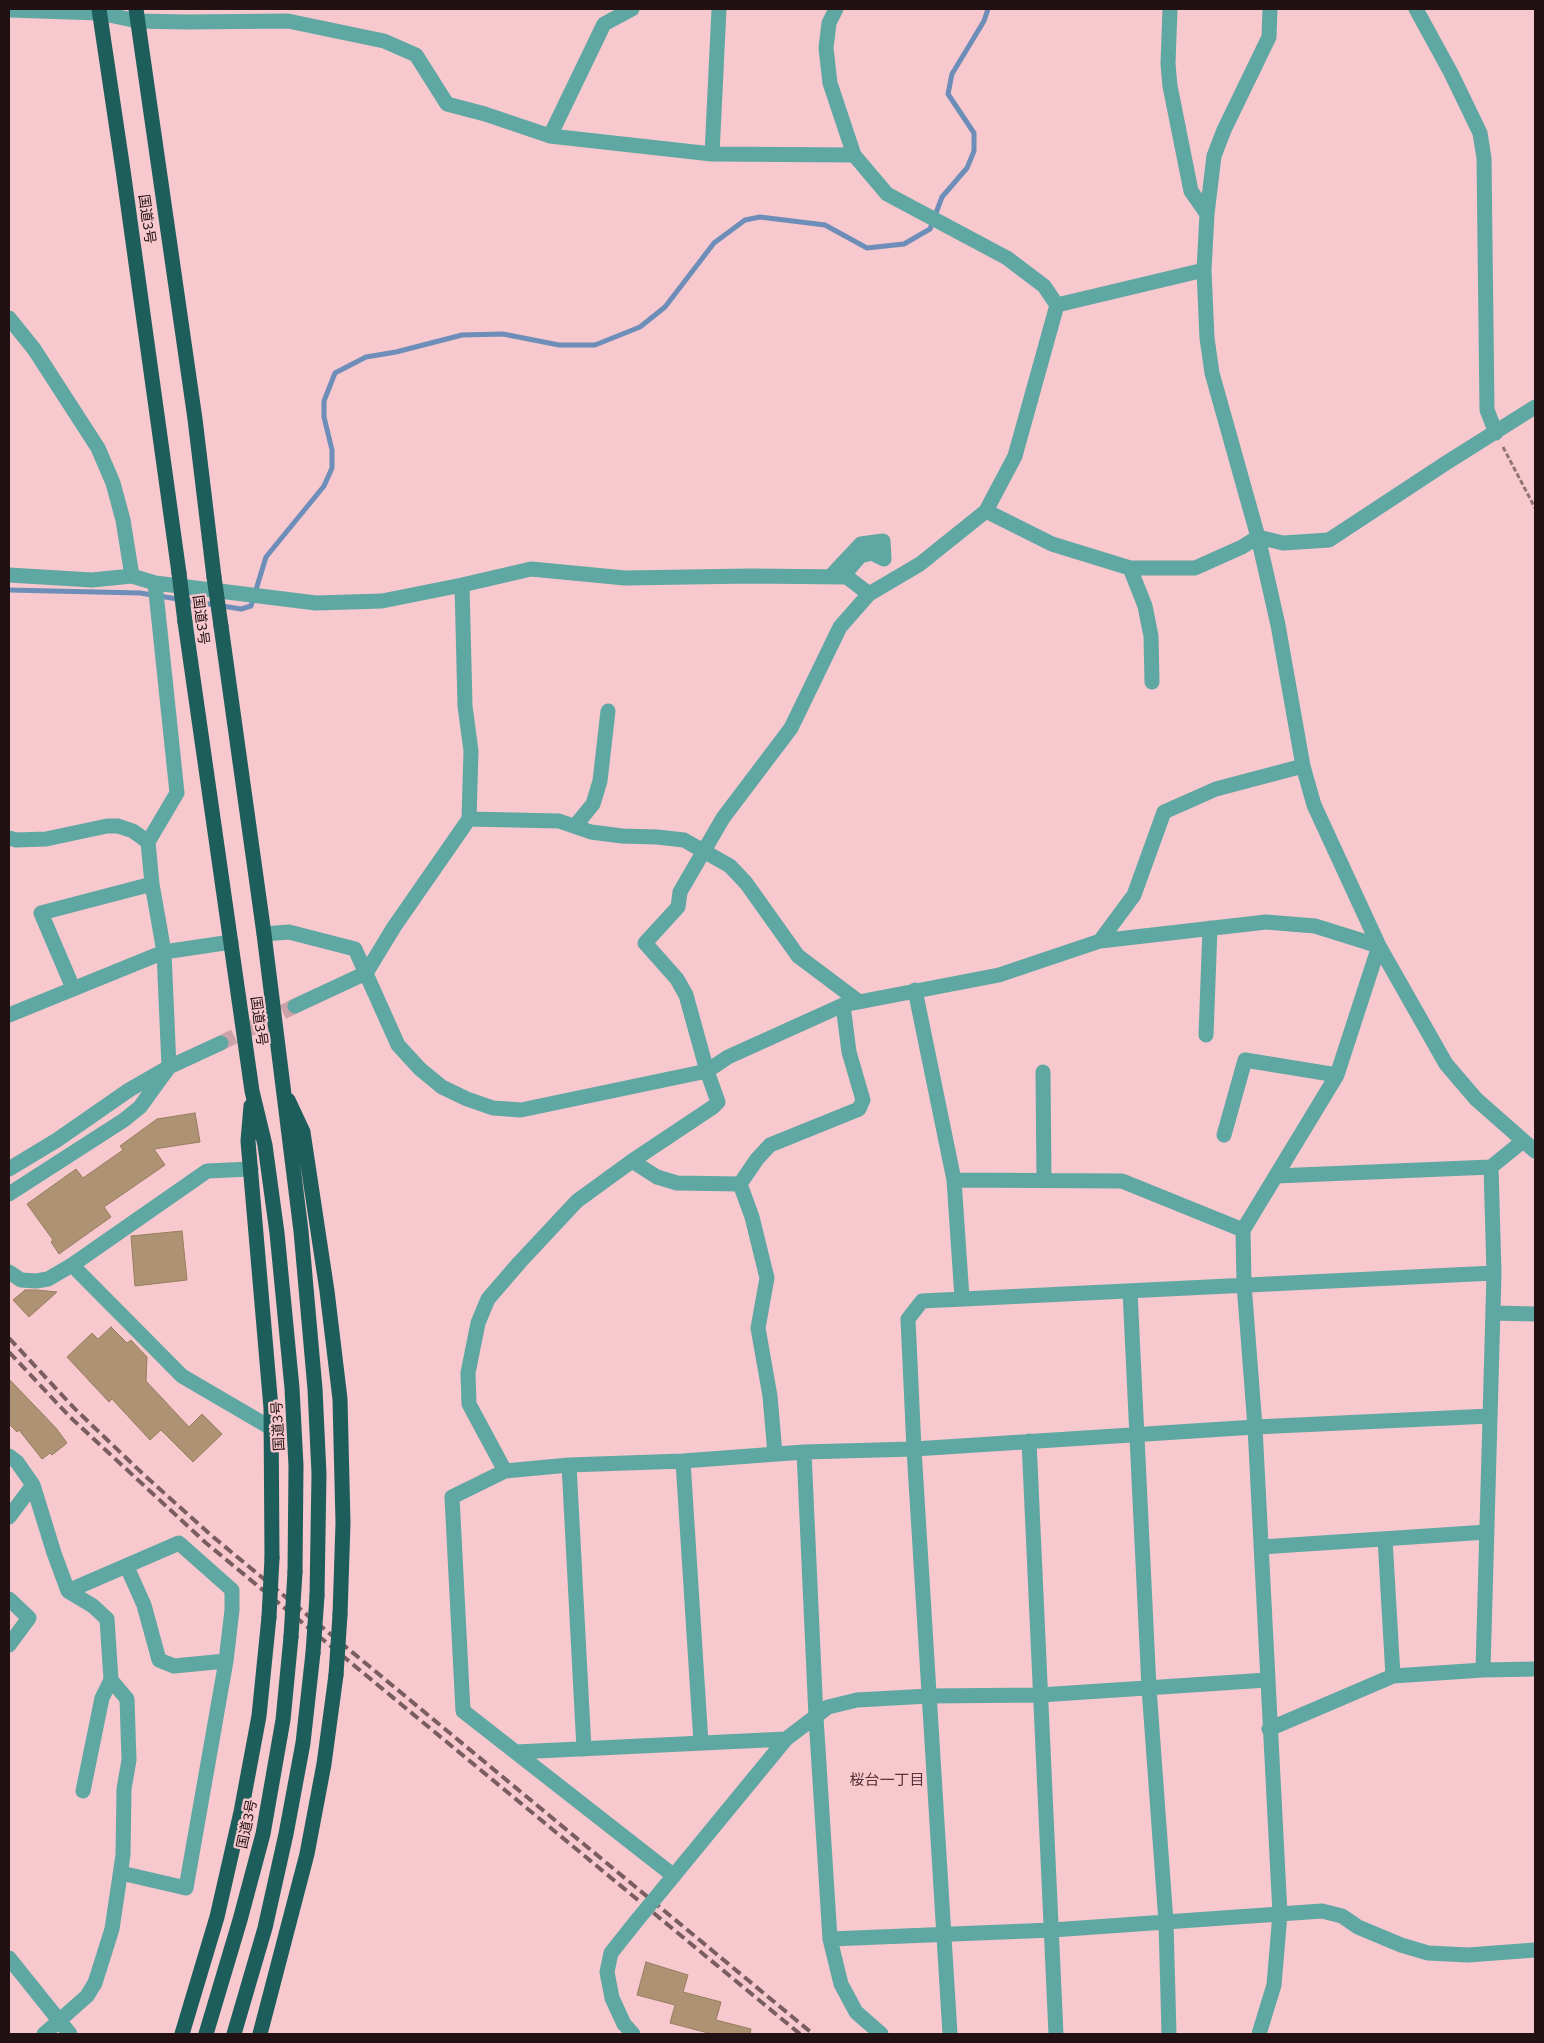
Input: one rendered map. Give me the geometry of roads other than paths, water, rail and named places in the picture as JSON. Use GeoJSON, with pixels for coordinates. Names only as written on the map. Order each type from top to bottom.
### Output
{"type":"FeatureCollection","features":[{"type":"Feature","properties":{"kind":"highway","name":"国道3号"},"geometry":{"type":"LineString","coordinates":[[99,11],[130,218],[184,622],[252,1091],[265,1145],[276,1223],[292,1388],[296,1466],[295,1572],[283,1720],[263,1834],[206,2034]]}},
{"type":"Feature","properties":{"kind":"highway","name":"国道3号"},"geometry":{"type":"LineString","coordinates":[[136,15],[195,419],[214,577],[264,934],[301,1232],[315,1389],[319,1474],[317,1596],[313,1654],[303,1743],[286,1834],[264,1928],[234,2034]]}},
{"type":"Feature","properties":{"kind":"highway"},"geometry":{"type":"LineString","coordinates":[[260,2034],[308,1854],[324,1764],[336,1675],[343,1523],[340,1399],[327,1291],[303,1132],[282,1088]]}},
{"type":"Feature","properties":{"kind":"highway"},"geometry":{"type":"LineString","coordinates":[[182,2034],[217,1917],[242,1812],[259,1716],[269,1618],[272,1558],[271,1428],[264,1306],[248,1141],[252,1091]]}},
{"type":"Feature","properties":{"kind":"street"},"geometry":{"type":"LineString","coordinates":[[550,136],[604,24],[632,9]]}},
{"type":"Feature","properties":{"kind":"street"},"geometry":{"type":"LineString","coordinates":[[712,154],[719,9]]}},
{"type":"Feature","properties":{"kind":"street"},"geometry":{"type":"LineString","coordinates":[[504,1471],[469,1404],[468,1373],[478,1323],[488,1299],[577,1201],[718,1102],[707,1071],[686,996],[677,979],[645,943],[678,907],[680,892],[705,852],[723,818],[791,728],[840,627],[869,594],[920,564],[986,511],[1015,456],[1057,305],[1044,286],[1007,258],[887,194],[854,155],[830,83],[826,48],[830,23],[836,9]]}},
{"type":"Feature","properties":{"kind":"street"},"geometry":{"type":"LineString","coordinates":[[1170,9],[1168,64],[1170,86],[1191,191],[1207,214]]}},
{"type":"Feature","properties":{"kind":"street"},"geometry":{"type":"LineString","coordinates":[[1270,9],[1269,37],[1224,130],[1214,156],[1207,214],[1204,270],[1207,338],[1212,374],[1258,537],[1278,625],[1303,766],[1314,805],[1379,946],[1446,1064],[1476,1099],[1535,1151]]}},
{"type":"Feature","properties":{"kind":"street"},"geometry":{"type":"LineString","coordinates":[[1416,9],[1451,73],[1480,133],[1484,158],[1487,410],[1496,433]]}},
{"type":"Feature","properties":{"kind":"street"},"geometry":{"type":"LineString","coordinates":[[9,10],[99,11],[187,22],[288,22],[384,41],[416,56],[447,104],[485,114],[550,136],[712,154],[854,155]]}},
{"type":"Feature","properties":{"kind":"street"},"geometry":{"type":"LineString","coordinates":[[1057,305],[1204,270]]}},
{"type":"Feature","properties":{"kind":"street"},"geometry":{"type":"LineString","coordinates":[[9,318],[34,349],[98,448],[113,483],[123,520],[132,576]]}},
{"type":"Feature","properties":{"kind":"street"},"geometry":{"type":"LineString","coordinates":[[986,511],[1052,544],[1130,568],[1195,568],[1242,547],[1258,537],[1284,543],[1329,540],[1535,407]]}},
{"type":"Feature","properties":{"kind":"street"},"geometry":{"type":"LineString","coordinates":[[9,574],[92,580],[132,576],[155,583],[316,603],[382,601],[462,586],[531,568],[624,578],[847,577],[869,594]]}},
{"type":"Feature","properties":{"kind":"street"},"geometry":{"type":"LineString","coordinates":[[1130,568],[1145,606],[1150,628],[1152,682]]}},
{"type":"Feature","properties":{"kind":"street"},"geometry":{"type":"LineString","coordinates":[[9,1194],[124,1120],[140,1107],[169,1067],[164,952],[152,884],[148,842],[177,793],[155,583]]}},
{"type":"Feature","properties":{"kind":"street"},"geometry":{"type":"LineString","coordinates":[[295,1006],[366,973],[394,927],[469,819],[471,751],[465,706],[462,586]]}},
{"type":"Feature","properties":{"kind":"street"},"geometry":{"type":"LineString","coordinates":[[576,826],[593,804],[600,781],[608,710]]}},
{"type":"Feature","properties":{"kind":"street"},"geometry":{"type":"LineString","coordinates":[[1100,941],[1134,895],[1164,812],[1216,789],[1303,766]]}},
{"type":"Feature","properties":{"kind":"street"},"geometry":{"type":"LineString","coordinates":[[469,819],[558,821],[591,832],[684,840],[730,866],[746,883],[798,956],[851,1003]]}},
{"type":"Feature","properties":{"kind":"street"},"geometry":{"type":"LineString","coordinates":[[9,838],[16,840],[46,839],[107,826],[118,826],[133,832],[148,842]]}},
{"type":"Feature","properties":{"kind":"street"},"geometry":{"type":"LineString","coordinates":[[73,988],[42,913],[152,884]]}},
{"type":"Feature","properties":{"kind":"street"},"geometry":{"type":"LineString","coordinates":[[264,934],[289,932],[355,950],[398,1045],[420,1069],[442,1087],[467,1099],[493,1108],[521,1110],[707,1071],[728,1057],[851,1003],[998,975],[1100,941],[1266,922],[1315,926],[1379,946]]}},
{"type":"Feature","properties":{"kind":"street"},"geometry":{"type":"LineString","coordinates":[[1206,1035],[1210,928]]}},
{"type":"Feature","properties":{"kind":"street"},"geometry":{"type":"LineString","coordinates":[[9,1015],[164,952],[231,942]]}},
{"type":"Feature","properties":{"kind":"street"},"geometry":{"type":"LineString","coordinates":[[1260,2034],[1274,1985],[1280,1914],[1255,1427],[1244,1284],[1243,1230],[1337,1075],[1379,946]]}},
{"type":"Feature","properties":{"kind":"street"},"geometry":{"type":"LineString","coordinates":[[915,990],[954,1180],[962,1298]]}},
{"type":"Feature","properties":{"kind":"street"},"geometry":{"type":"LineString","coordinates":[[740,1184],[756,1159],[770,1145],[859,1109],[863,1100],[849,1052],[851,1003]]}},
{"type":"Feature","properties":{"kind":"street"},"geometry":{"type":"LineString","coordinates":[[9,1168],[57,1140],[129,1090],[169,1067],[221,1043]]}},
{"type":"Feature","properties":{"kind":"street"},"geometry":{"type":"LineString","coordinates":[[1224,1134],[1245,1060],[1337,1075]]}},
{"type":"Feature","properties":{"kind":"street"},"geometry":{"type":"LineString","coordinates":[[1043,1072],[1044,1181]]}},
{"type":"Feature","properties":{"kind":"street"},"geometry":{"type":"LineString","coordinates":[[1276,1176],[1491,1167],[1523,1141]]}},
{"type":"Feature","properties":{"kind":"street"},"geometry":{"type":"LineString","coordinates":[[632,1161],[657,1177],[677,1183],[740,1184]]}},
{"type":"Feature","properties":{"kind":"street"},"geometry":{"type":"LineString","coordinates":[[1483,1670],[1494,1273],[1491,1167]]}},
{"type":"Feature","properties":{"kind":"street"},"geometry":{"type":"LineString","coordinates":[[9,1272],[21,1280],[36,1281],[48,1279],[72,1265],[207,1171],[251,1168]]}},
{"type":"Feature","properties":{"kind":"street"},"geometry":{"type":"LineString","coordinates":[[954,1180],[1122,1181],[1243,1230]]}},
{"type":"Feature","properties":{"kind":"street"},"geometry":{"type":"LineString","coordinates":[[740,1184],[752,1217],[767,1278],[758,1328],[770,1396],[775,1454]]}},
{"type":"Feature","properties":{"kind":"street"},"geometry":{"type":"LineString","coordinates":[[72,1265],[182,1376],[271,1428]]}},
{"type":"Feature","properties":{"kind":"street"},"geometry":{"type":"LineString","coordinates":[[950,2034],[914,1449],[908,1319],[922,1301],[1494,1273]]}},
{"type":"Feature","properties":{"kind":"street"},"geometry":{"type":"LineString","coordinates":[[1130,1291],[1149,1688],[1166,1922],[1169,2034]]}},
{"type":"Feature","properties":{"kind":"street"},"geometry":{"type":"LineString","coordinates":[[1492,1313],[1535,1314]]}},
{"type":"Feature","properties":{"kind":"street"},"geometry":{"type":"LineString","coordinates":[[674,1876],[463,1711],[452,1497],[504,1471],[804,1452],[914,1449],[1255,1427],[1490,1416]]}},
{"type":"Feature","properties":{"kind":"street"},"geometry":{"type":"LineString","coordinates":[[1029,1442],[1056,2034]]}},
{"type":"Feature","properties":{"kind":"street"},"geometry":{"type":"LineString","coordinates":[[804,1452],[816,1717],[830,1939],[841,1984],[856,2012],[880,2034]]}},
{"type":"Feature","properties":{"kind":"street"},"geometry":{"type":"LineString","coordinates":[[9,1456],[17,1462],[33,1485],[68,1591],[93,1606],[107,1619],[111,1680],[102,1698],[83,1791]]}},
{"type":"Feature","properties":{"kind":"street"},"geometry":{"type":"LineString","coordinates":[[683,1461],[701,1743]]}},
{"type":"Feature","properties":{"kind":"street"},"geometry":{"type":"LineString","coordinates":[[569,1466],[584,1749]]}},
{"type":"Feature","properties":{"kind":"street"},"geometry":{"type":"LineString","coordinates":[[9,1517],[33,1485]]}},
{"type":"Feature","properties":{"kind":"street"},"geometry":{"type":"LineString","coordinates":[[1261,1547],[1487,1532]]}},
{"type":"Feature","properties":{"kind":"street"},"geometry":{"type":"LineString","coordinates":[[1385,1539],[1393,1676]]}},
{"type":"Feature","properties":{"kind":"street"},"geometry":{"type":"LineString","coordinates":[[68,1591],[179,1543],[232,1590],[232,1610],[226,1661],[186,1888],[121,1873]]}},
{"type":"Feature","properties":{"kind":"street"},"geometry":{"type":"LineString","coordinates":[[127,1567],[144,1605],[159,1660],[174,1666],[226,1661]]}},
{"type":"Feature","properties":{"kind":"street"},"geometry":{"type":"LineString","coordinates":[[9,1599],[29,1618],[9,1645]]}},
{"type":"Feature","properties":{"kind":"street"},"geometry":{"type":"LineString","coordinates":[[1270,1729],[1393,1676],[1483,1670],[1535,1669]]}},
{"type":"Feature","properties":{"kind":"street"},"geometry":{"type":"LineString","coordinates":[[44,2034],[87,1996],[95,1984],[112,1929],[123,1855],[124,1789],[129,1760],[127,1699],[111,1680]]}},
{"type":"Feature","properties":{"kind":"street"},"geometry":{"type":"LineString","coordinates":[[633,2034],[624,2024],[612,1998],[607,1972],[610,1953],[786,1739],[828,1707],[857,1700],[929,1696],[1040,1695],[1268,1680]]}},
{"type":"Feature","properties":{"kind":"street"},"geometry":{"type":"LineString","coordinates":[[516,1752],[786,1739]]}},
{"type":"Feature","properties":{"kind":"street"},"geometry":{"type":"LineString","coordinates":[[830,1939],[1052,1930],[1322,1911],[1342,1916],[1358,1927],[1402,1945],[1428,1953],[1468,1955],[1535,1950]]}},
{"type":"Feature","properties":{"kind":"street"},"geometry":{"type":"LineString","coordinates":[[9,1958],[70,2034]]}},
{"type":"Feature","properties":{"kind":"waterway"},"geometry":{"type":"LineString","coordinates":[[9,590],[140,593],[241,609],[251,606],[266,557],[324,486],[332,468],[332,450],[324,417],[324,401],[335,373],[366,357],[396,352],[462,335],[503,334],[559,345],[595,345],[640,327],[665,307],[714,243],[745,220],[760,217],[825,225],[867,248],[904,244],[930,229],[942,197],[967,168],[974,151],[974,133],[948,94],[952,74],[984,21],[988,9]]}},
{"type":"Feature","properties":{"kind":"tunnel"},"geometry":{"type":"LineString","coordinates":[[221,1043],[295,1006]]}},
{"type":"Feature","properties":{"kind":"railway"},"geometry":{"type":"LineString","coordinates":[[9,1338],[75,1409],[212,1536],[813,2034]]}},
{"type":"Feature","properties":{"kind":"railway"},"geometry":{"type":"LineString","coordinates":[[9,1352],[70,1417],[206,1543],[800,2034]]}},
{"type":"Feature","properties":{"kind":"district","name":"桜台一丁目"},"geometry":{"type":"Point","coordinates":[887,1780]}}]}
